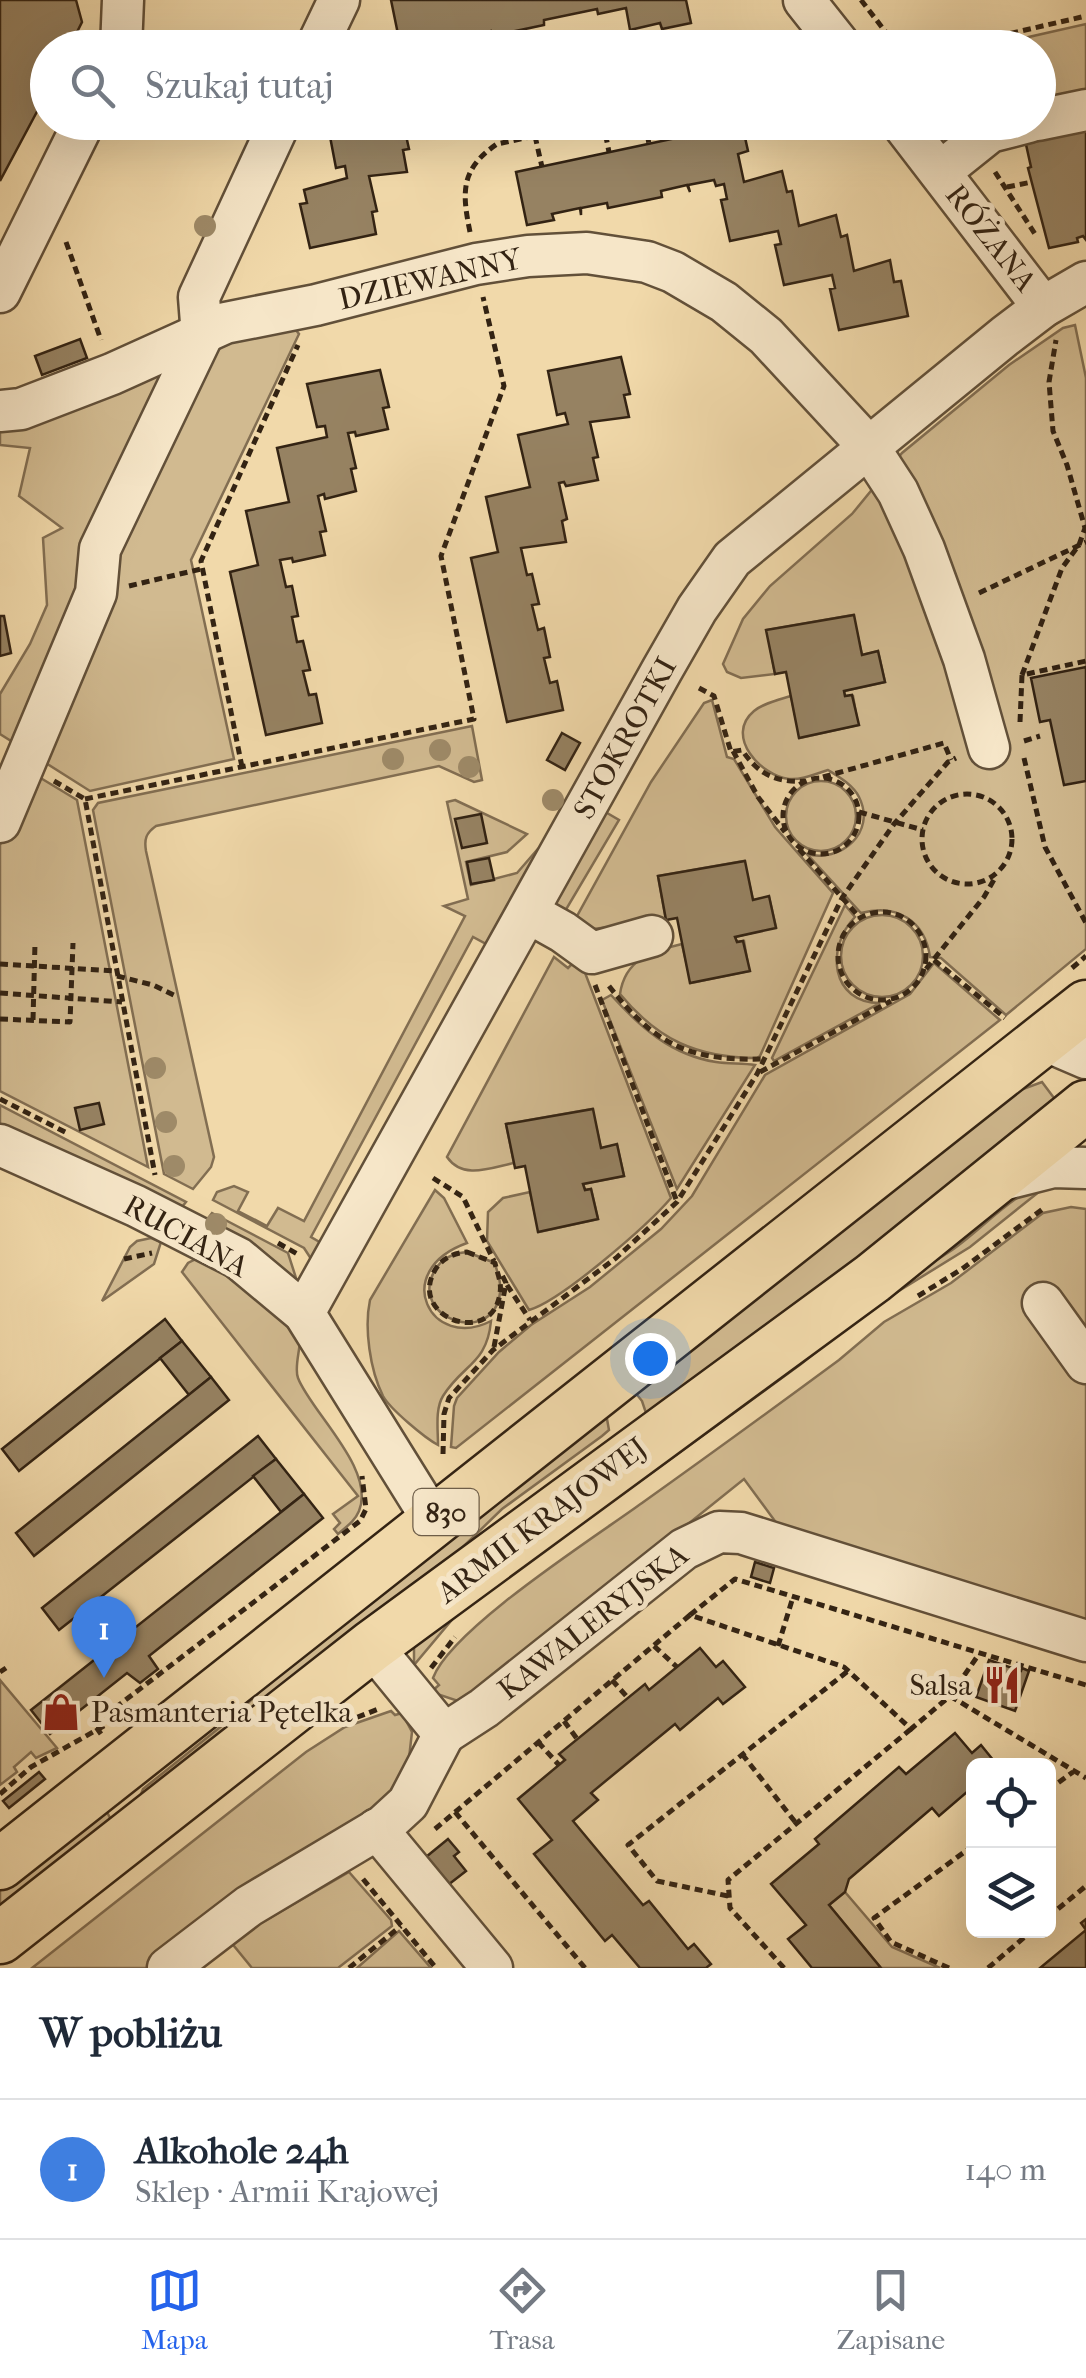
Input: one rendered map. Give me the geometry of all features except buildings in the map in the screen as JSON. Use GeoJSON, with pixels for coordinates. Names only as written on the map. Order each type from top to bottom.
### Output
{"type":"FeatureCollection","features":[{"type":"Feature","properties":{"kind":"main road","name":"830"},"geometry":{"type":"LineString","coordinates":[[0,1864],[106,1758],[434,1522],[1086,1006]]}},
{"type":"Feature","properties":{"kind":"main road","name":"ARMII KRAJOWEJ"},"geometry":{"type":"LineString","coordinates":[[0,1938],[372,1646],[872,1278],[1086,1106]]}},
{"type":"Feature","properties":{"kind":"main road"},"geometry":{"type":"LineString","coordinates":[[608,1384],[648,1442]]}},
{"type":"Feature","properties":{"kind":"main road"},"geometry":{"type":"LineString","coordinates":[[106,1758],[142,1826]]}},
{"type":"Feature","properties":{"kind":"street"},"geometry":{"type":"LineString","coordinates":[[121,30],[123,0]]}},
{"type":"Feature","properties":{"kind":"street"},"geometry":{"type":"LineString","coordinates":[[804,0],[828,30]]}},
{"type":"Feature","properties":{"kind":"street"},"geometry":{"type":"LineString","coordinates":[[1056,116],[1086,110]]}},
{"type":"Feature","properties":{"kind":"street"},"geometry":{"type":"LineString","coordinates":[[0,292],[75,140]]}},
{"type":"Feature","properties":{"kind":"street"},"geometry":{"type":"LineString","coordinates":[[0,822],[96,593],[100,548],[202,336],[199,297],[272,140]]}},
{"type":"Feature","properties":{"kind":"street","name":"RÓŻANA"},"geometry":{"type":"LineString","coordinates":[[915,140],[1051,319]]}},
{"type":"Feature","properties":{"kind":"street"},"geometry":{"type":"LineString","coordinates":[[940,172],[979,140]]}},
{"type":"Feature","properties":{"kind":"street","name":"DZIEWANNY"},"geometry":{"type":"LineString","coordinates":[[0,411],[21,409],[112,374],[225,323],[316,306],[476,264],[588,253],[647,262],[673,272],[724,302],[766,336],[868,446],[898,492],[924,548],[993,748]]}},
{"type":"Feature","properties":{"kind":"street","name":"STOKROTKI"},"geometry":{"type":"LineString","coordinates":[[304,1313],[697,609],[732,559],[868,446],[1051,319],[1086,282]]}},
{"type":"Feature","properties":{"kind":"street"},"geometry":{"type":"LineString","coordinates":[[529,913],[592,954],[652,936]]}},
{"type":"Feature","properties":{"kind":"street","name":"RUCIANA"},"geometry":{"type":"LineString","coordinates":[[0,1145],[136,1206],[238,1258],[304,1313],[434,1522]]}},
{"type":"Feature","properties":{"kind":"street"},"geometry":{"type":"LineString","coordinates":[[984,1185],[1043,1169],[1086,1168]]}},
{"type":"Feature","properties":{"kind":"street"},"geometry":{"type":"LineString","coordinates":[[1042,1303],[1086,1362]]}},
{"type":"Feature","properties":{"kind":"street","name":"KAWALERYJSKA"},"geometry":{"type":"LineString","coordinates":[[444,1734],[484,1708],[684,1549],[719,1532],[741,1533],[1086,1642]]}},
{"type":"Feature","properties":{"kind":"street"},"geometry":{"type":"LineString","coordinates":[[168,1968],[249,1906],[389,1844],[444,1734],[372,1646]]}},
{"type":"Feature","properties":{"kind":"street"},"geometry":{"type":"LineString","coordinates":[[389,1844],[492,1968]]}},
{"type":"Feature","properties":{"kind":"path"},"geometry":{"type":"LineString","coordinates":[[860,0],[884,30]]}},
{"type":"Feature","properties":{"kind":"path"},"geometry":{"type":"LineString","coordinates":[[1026,30],[1086,16]]}},
{"type":"Feature","properties":{"kind":"path"},"geometry":{"type":"LineString","coordinates":[[26,764],[85,798],[474,719],[441,556],[504,386],[462,195],[472,168],[483,153],[496,144],[516,140]]}},
{"type":"Feature","properties":{"kind":"path"},"geometry":{"type":"LineString","coordinates":[[536,140],[542,167]]}},
{"type":"Feature","properties":{"kind":"path"},"geometry":{"type":"LineString","coordinates":[[606,140],[609,152]]}},
{"type":"Feature","properties":{"kind":"path"},"geometry":{"type":"LineString","coordinates":[[648,140],[649,144]]}},
{"type":"Feature","properties":{"kind":"path"},"geometry":{"type":"LineString","coordinates":[[973,144],[1038,238]]}},
{"type":"Feature","properties":{"kind":"path"},"geometry":{"type":"LineString","coordinates":[[1006,187],[1032,182]]}},
{"type":"Feature","properties":{"kind":"path"},"geometry":{"type":"LineString","coordinates":[[63,233],[112,374]]}},
{"type":"Feature","properties":{"kind":"path"},"geometry":{"type":"LineString","coordinates":[[242,767],[201,561],[316,306]]}},
{"type":"Feature","properties":{"kind":"path"},"geometry":{"type":"LineString","coordinates":[[444,1454],[448,1398],[493,1350],[616,1258],[677,1202],[757,1074],[842,898],[894,824],[993,748],[1062,568],[1082,543],[1085,528],[1053,430],[1051,319]]}},
{"type":"Feature","properties":{"kind":"path"},"geometry":{"type":"LineString","coordinates":[[972,597],[1082,543]]}},
{"type":"Feature","properties":{"kind":"path"},"geometry":{"type":"LineString","coordinates":[[96,593],[202,569]]}},
{"type":"Feature","properties":{"kind":"path"},"geometry":{"type":"LineString","coordinates":[[1022,675],[1086,662]]}},
{"type":"Feature","properties":{"kind":"path"},"geometry":{"type":"LineString","coordinates":[[699,688],[714,696],[731,752],[758,796],[860,918]]}},
{"type":"Feature","properties":{"kind":"path"},"geometry":{"type":"LineString","coordinates":[[733,751],[742,750],[750,762],[774,779],[807,781],[944,743],[993,748]]}},
{"type":"Feature","properties":{"kind":"path"},"geometry":{"type":"LineString","coordinates":[[993,748],[1086,924]]}},
{"type":"Feature","properties":{"kind":"path"},"geometry":{"type":"LineString","coordinates":[[796,844],[813,854],[841,849],[854,836],[859,812],[854,798],[832,780],[816,779]]}},
{"type":"Feature","properties":{"kind":"path"},"geometry":{"type":"LineString","coordinates":[[790,838],[783,818],[785,805],[790,794],[807,781]]}},
{"type":"Feature","properties":{"kind":"path"},"geometry":{"type":"LineString","coordinates":[[757,1074],[909,990],[984,897],[1010,856],[1012,831],[1002,809],[990,800],[965,794],[945,800],[928,817],[923,830],[924,852],[938,874],[947,880],[972,884],[997,874]]}},
{"type":"Feature","properties":{"kind":"path"},"geometry":{"type":"LineString","coordinates":[[85,798],[156,1178]]}},
{"type":"Feature","properties":{"kind":"path"},"geometry":{"type":"LineString","coordinates":[[859,812],[923,830]]}},
{"type":"Feature","properties":{"kind":"path"},"geometry":{"type":"LineString","coordinates":[[891,1001],[875,1001],[858,994],[840,972],[839,945],[844,933],[860,918],[887,912],[908,920],[924,940],[924,971]]}},
{"type":"Feature","properties":{"kind":"path"},"geometry":{"type":"LineString","coordinates":[[33,1020],[35,943]]}},
{"type":"Feature","properties":{"kind":"path"},"geometry":{"type":"LineString","coordinates":[[0,1020],[70,1022],[73,943]]}},
{"type":"Feature","properties":{"kind":"path"},"geometry":{"type":"LineString","coordinates":[[934,960],[1046,1040]]}},
{"type":"Feature","properties":{"kind":"path"},"geometry":{"type":"LineString","coordinates":[[0,964],[117,973],[178,998]]}},
{"type":"Feature","properties":{"kind":"path"},"geometry":{"type":"LineString","coordinates":[[677,1202],[599,1000],[596,974],[635,1018],[665,1041],[697,1056],[764,1060]]}},
{"type":"Feature","properties":{"kind":"path"},"geometry":{"type":"LineString","coordinates":[[0,993],[122,1002]]}},
{"type":"Feature","properties":{"kind":"path"},"geometry":{"type":"LineString","coordinates":[[433,1178],[462,1198],[530,1320]]}},
{"type":"Feature","properties":{"kind":"path"},"geometry":{"type":"LineString","coordinates":[[916,1298],[1050,1204]]}},
{"type":"Feature","properties":{"kind":"path"},"geometry":{"type":"LineString","coordinates":[[467,1252],[495,1262],[501,1288],[497,1305],[488,1316],[460,1324],[439,1312],[430,1295],[438,1264],[467,1252]]}},
{"type":"Feature","properties":{"kind":"path"},"geometry":{"type":"LineString","coordinates":[[493,1350],[506,1283]]}},
{"type":"Feature","properties":{"kind":"path"},"geometry":{"type":"LineString","coordinates":[[106,1758],[94,1724],[360,1521],[366,1501],[360,1468]]}},
{"type":"Feature","properties":{"kind":"path"},"geometry":{"type":"LineString","coordinates":[[436,1968],[372,1890],[389,1844],[454,1812],[736,1579],[1086,1685]]}},
{"type":"Feature","properties":{"kind":"path"},"geometry":{"type":"LineString","coordinates":[[778,1646],[793,1597]]}},
{"type":"Feature","properties":{"kind":"path"},"geometry":{"type":"LineString","coordinates":[[690,1616],[848,1670],[911,1729]]}},
{"type":"Feature","properties":{"kind":"path"},"geometry":{"type":"LineString","coordinates":[[341,1724],[412,1694],[458,1634]]}},
{"type":"Feature","properties":{"kind":"path"},"geometry":{"type":"LineString","coordinates":[[654,1646],[676,1668]]}},
{"type":"Feature","properties":{"kind":"path"},"geometry":{"type":"LineString","coordinates":[[784,1968],[730,1908],[728,1880],[950,1696],[979,1654]]}},
{"type":"Feature","properties":{"kind":"path"},"geometry":{"type":"LineString","coordinates":[[728,1896],[657,1882],[628,1845],[848,1670]]}},
{"type":"Feature","properties":{"kind":"path"},"geometry":{"type":"LineString","coordinates":[[612,1680],[628,1698]]}},
{"type":"Feature","properties":{"kind":"path"},"geometry":{"type":"LineString","coordinates":[[950,1696],[1086,1778]]}},
{"type":"Feature","properties":{"kind":"path"},"geometry":{"type":"LineString","coordinates":[[564,1721],[578,1740]]}},
{"type":"Feature","properties":{"kind":"path"},"geometry":{"type":"LineString","coordinates":[[538,1742],[559,1765]]}},
{"type":"Feature","properties":{"kind":"path"},"geometry":{"type":"LineString","coordinates":[[742,1754],[797,1823]]}},
{"type":"Feature","properties":{"kind":"path"},"geometry":{"type":"LineString","coordinates":[[1056,1784],[1074,1772]]}},
{"type":"Feature","properties":{"kind":"path"},"geometry":{"type":"LineString","coordinates":[[454,1812],[585,1968]]}},
{"type":"Feature","properties":{"kind":"path"},"geometry":{"type":"LineString","coordinates":[[950,1968],[891,1942],[874,1918],[971,1848]]}},
{"type":"Feature","properties":{"kind":"path"},"geometry":{"type":"LineString","coordinates":[[1056,1911],[1086,1886]]}},
{"type":"Feature","properties":{"kind":"path"},"geometry":{"type":"LineString","coordinates":[[348,1968],[402,1926]]}},
{"type":"Feature","properties":{"kind":"path"},"geometry":{"type":"LineString","coordinates":[[988,1968],[1024,1938]]}},
{"type":"Feature","properties":{"kind":"shaded area"},"geometry":{"type":"Polygon","coordinates":[[[1086,24],[1086,97],[1056,103],[1056,31],[1086,24]]]}},
{"type":"Feature","properties":{"kind":"shaded area"},"geometry":{"type":"Polygon","coordinates":[[[292,325],[299,334],[191,560],[234,759],[90,791],[0,734],[0,694],[30,644],[47,605],[43,538],[62,528],[19,496],[30,448],[0,445],[0,423],[180,356],[292,325]]]}},
{"type":"Feature","properties":{"kind":"shaded area"},"geometry":{"type":"Polygon","coordinates":[[[1075,325],[1086,378],[1086,949],[1006,1015],[941,958],[930,957],[922,934],[907,918],[886,911],[861,913],[807,854],[832,854],[859,833],[863,810],[853,789],[828,770],[799,779],[778,776],[758,763],[745,743],[746,721],[754,711],[791,696],[800,738],[858,725],[853,696],[845,696],[844,691],[885,682],[878,651],[862,655],[853,615],[767,630],[775,674],[741,678],[727,672],[723,664],[743,619],[770,586],[852,514],[902,453],[1009,365],[1063,328],[1075,325]]]}},
{"type":"Feature","properties":{"kind":"shaded area"},"geometry":{"type":"Polygon","coordinates":[[[712,700],[727,757],[734,759],[775,827],[833,893],[757,1058],[716,1054],[680,1043],[649,1023],[620,994],[628,972],[642,958],[682,944],[691,983],[749,971],[744,941],[737,942],[735,937],[776,927],[769,897],[753,900],[744,861],[658,876],[666,920],[593,929],[571,927],[651,782],[704,703],[712,700]]]}},
{"type":"Feature","properties":{"kind":"shaded area"},"geometry":{"type":"Polygon","coordinates":[[[472,726],[482,780],[474,782],[439,766],[156,826],[148,834],[146,851],[214,1157],[193,1189],[164,1174],[93,810],[98,803],[472,726]]]}},
{"type":"Feature","properties":{"kind":"shaded area"},"geometry":{"type":"Polygon","coordinates":[[[34,774],[77,800],[148,1167],[0,1091],[0,845],[29,776],[34,774]]]}},
{"type":"Feature","properties":{"kind":"shaded area"},"geometry":{"type":"Polygon","coordinates":[[[821,781],[846,791],[856,816],[846,841],[821,851],[796,841],[786,816],[796,791],[821,781]]]}},
{"type":"Feature","properties":{"kind":"shaded area"},"geometry":{"type":"Polygon","coordinates":[[[455,800],[527,834],[507,852],[466,862],[471,885],[517,873],[537,850],[539,859],[490,946],[473,937],[311,1237],[328,1247],[317,1268],[304,1248],[213,1200],[217,1192],[234,1186],[248,1192],[238,1211],[267,1226],[278,1208],[304,1221],[465,916],[444,906],[468,899],[447,802],[455,800]]]}},
{"type":"Feature","properties":{"kind":"shaded area"},"geometry":{"type":"Polygon","coordinates":[[[602,810],[619,820],[561,918],[544,907],[602,810]]]}},
{"type":"Feature","properties":{"kind":"shaded area"},"geometry":{"type":"Polygon","coordinates":[[[845,905],[855,917],[839,944],[838,972],[851,994],[880,1003],[774,1061],[772,1058],[845,905]]]}},
{"type":"Feature","properties":{"kind":"shaded area"},"geometry":{"type":"Polygon","coordinates":[[[882,915],[898,918],[911,927],[920,940],[920,972],[911,985],[898,994],[882,997],[866,994],[853,985],[844,972],[841,956],[844,940],[853,927],[866,918],[882,915]]]}},
{"type":"Feature","properties":{"kind":"shaded area"},"geometry":{"type":"Polygon","coordinates":[[[554,957],[568,968],[579,957],[671,1198],[582,1278],[529,1310],[487,1241],[488,1212],[503,1198],[530,1192],[539,1232],[598,1219],[591,1189],[585,1190],[583,1184],[624,1176],[617,1145],[601,1148],[592,1109],[506,1124],[514,1163],[469,1170],[447,1157],[554,957]]]}},
{"type":"Feature","properties":{"kind":"shaded area"},"geometry":{"type":"Polygon","coordinates":[[[934,963],[1000,1020],[456,1448],[451,1447],[457,1398],[499,1352],[531,1325],[590,1287],[661,1229],[692,1196],[765,1075],[910,994],[934,963]]]}},
{"type":"Feature","properties":{"kind":"shaded area"},"geometry":{"type":"Polygon","coordinates":[[[611,995],[645,1028],[685,1053],[716,1062],[755,1065],[677,1189],[602,1000],[611,995]]]}},
{"type":"Feature","properties":{"kind":"shaded area"},"geometry":{"type":"Polygon","coordinates":[[[1042,1082],[1060,1106],[648,1419],[642,1401],[631,1387],[1007,1095],[1042,1082]]]}},
{"type":"Feature","properties":{"kind":"shaded area"},"geometry":{"type":"Polygon","coordinates":[[[0,1105],[186,1202],[182,1207],[0,1128],[0,1105]]]}},
{"type":"Feature","properties":{"kind":"shaded area"},"geometry":{"type":"Polygon","coordinates":[[[1086,1180],[1086,1184],[1081,1188],[1052,1187],[1040,1191],[970,1247],[868,1310],[801,1364],[456,1615],[414,1665],[414,1646],[423,1627],[858,1309],[963,1242],[1019,1196],[1051,1181],[1086,1180]]]}},
{"type":"Feature","properties":{"kind":"shaded area"},"geometry":{"type":"Polygon","coordinates":[[[435,1190],[444,1198],[467,1243],[443,1256],[429,1271],[424,1288],[427,1304],[436,1317],[451,1326],[470,1328],[491,1321],[485,1346],[440,1401],[438,1445],[408,1423],[383,1396],[368,1336],[370,1300],[435,1190]]]}},
{"type":"Feature","properties":{"kind":"shaded area"},"geometry":{"type":"Polygon","coordinates":[[[1071,1207],[1086,1209],[1086,1627],[783,1532],[744,1479],[473,1697],[458,1701],[431,1692],[439,1685],[433,1678],[445,1658],[527,1585],[815,1378],[884,1322],[951,1283],[1043,1213],[1071,1207]]]}},
{"type":"Feature","properties":{"kind":"shaded area"},"geometry":{"type":"Polygon","coordinates":[[[212,1213],[288,1253],[296,1278],[287,1280],[212,1227],[212,1213]]]}},
{"type":"Feature","properties":{"kind":"shaded area"},"geometry":{"type":"Polygon","coordinates":[[[151,1238],[161,1242],[154,1264],[102,1301],[130,1247],[151,1238]]]}},
{"type":"Feature","properties":{"kind":"shaded area"},"geometry":{"type":"Polygon","coordinates":[[[467,1252],[495,1263],[500,1285],[494,1310],[469,1323],[441,1313],[432,1302],[429,1287],[441,1262],[467,1252]]]}},
{"type":"Feature","properties":{"kind":"shaded area"},"geometry":{"type":"Polygon","coordinates":[[[200,1257],[277,1312],[300,1339],[298,1378],[351,1459],[362,1495],[353,1521],[338,1534],[334,1529],[340,1523],[333,1514],[358,1496],[182,1272],[188,1263],[200,1257]]]}},
{"type":"Feature","properties":{"kind":"shaded area"},"geometry":{"type":"Polygon","coordinates":[[[602,1416],[607,1419],[609,1430],[502,1509],[435,1574],[140,1797],[143,1789],[239,1712],[314,1638],[602,1416]]]}},
{"type":"Feature","properties":{"kind":"shaded area"},"geometry":{"type":"Polygon","coordinates":[[[0,1680],[57,1748],[36,1758],[31,1752],[14,1767],[17,1772],[0,1785],[0,1680]]]}},
{"type":"Feature","properties":{"kind":"shaded area"},"geometry":{"type":"Polygon","coordinates":[[[391,1711],[395,1715],[402,1713],[412,1732],[408,1767],[379,1807],[246,1894],[147,1968],[32,1968],[306,1752],[345,1727],[391,1711]]]}},
{"type":"Feature","properties":{"kind":"shaded area"},"geometry":{"type":"Polygon","coordinates":[[[103,1804],[114,1826],[0,1915],[0,1885],[103,1804]]]}},
{"type":"Feature","properties":{"kind":"shaded area"},"geometry":{"type":"Polygon","coordinates":[[[349,1872],[392,1926],[338,1968],[252,1968],[230,1941],[349,1872]]]}},
{"type":"Feature","properties":{"kind":"shaded area"},"geometry":{"type":"Polygon","coordinates":[[[845,1892],[892,1947],[940,1968],[881,1968],[829,1905],[845,1892]]]}},
{"type":"Feature","properties":{"kind":"shaded area"},"geometry":{"type":"Polygon","coordinates":[[[399,1931],[431,1968],[357,1968],[399,1931]]]}},
{"type":"Feature","properties":{"kind":"place","name":"Alkohole 24h"},"geometry":{"type":"Point","coordinates":[104,1678]}},
{"type":"Feature","properties":{"kind":"place","name":"Salsa"},"geometry":{"type":"Point","coordinates":[1002,1685]}},
{"type":"Feature","properties":{"kind":"place","name":"Pasmanteria Pętelka"},"geometry":{"type":"Point","coordinates":[61,1712]}}]}
